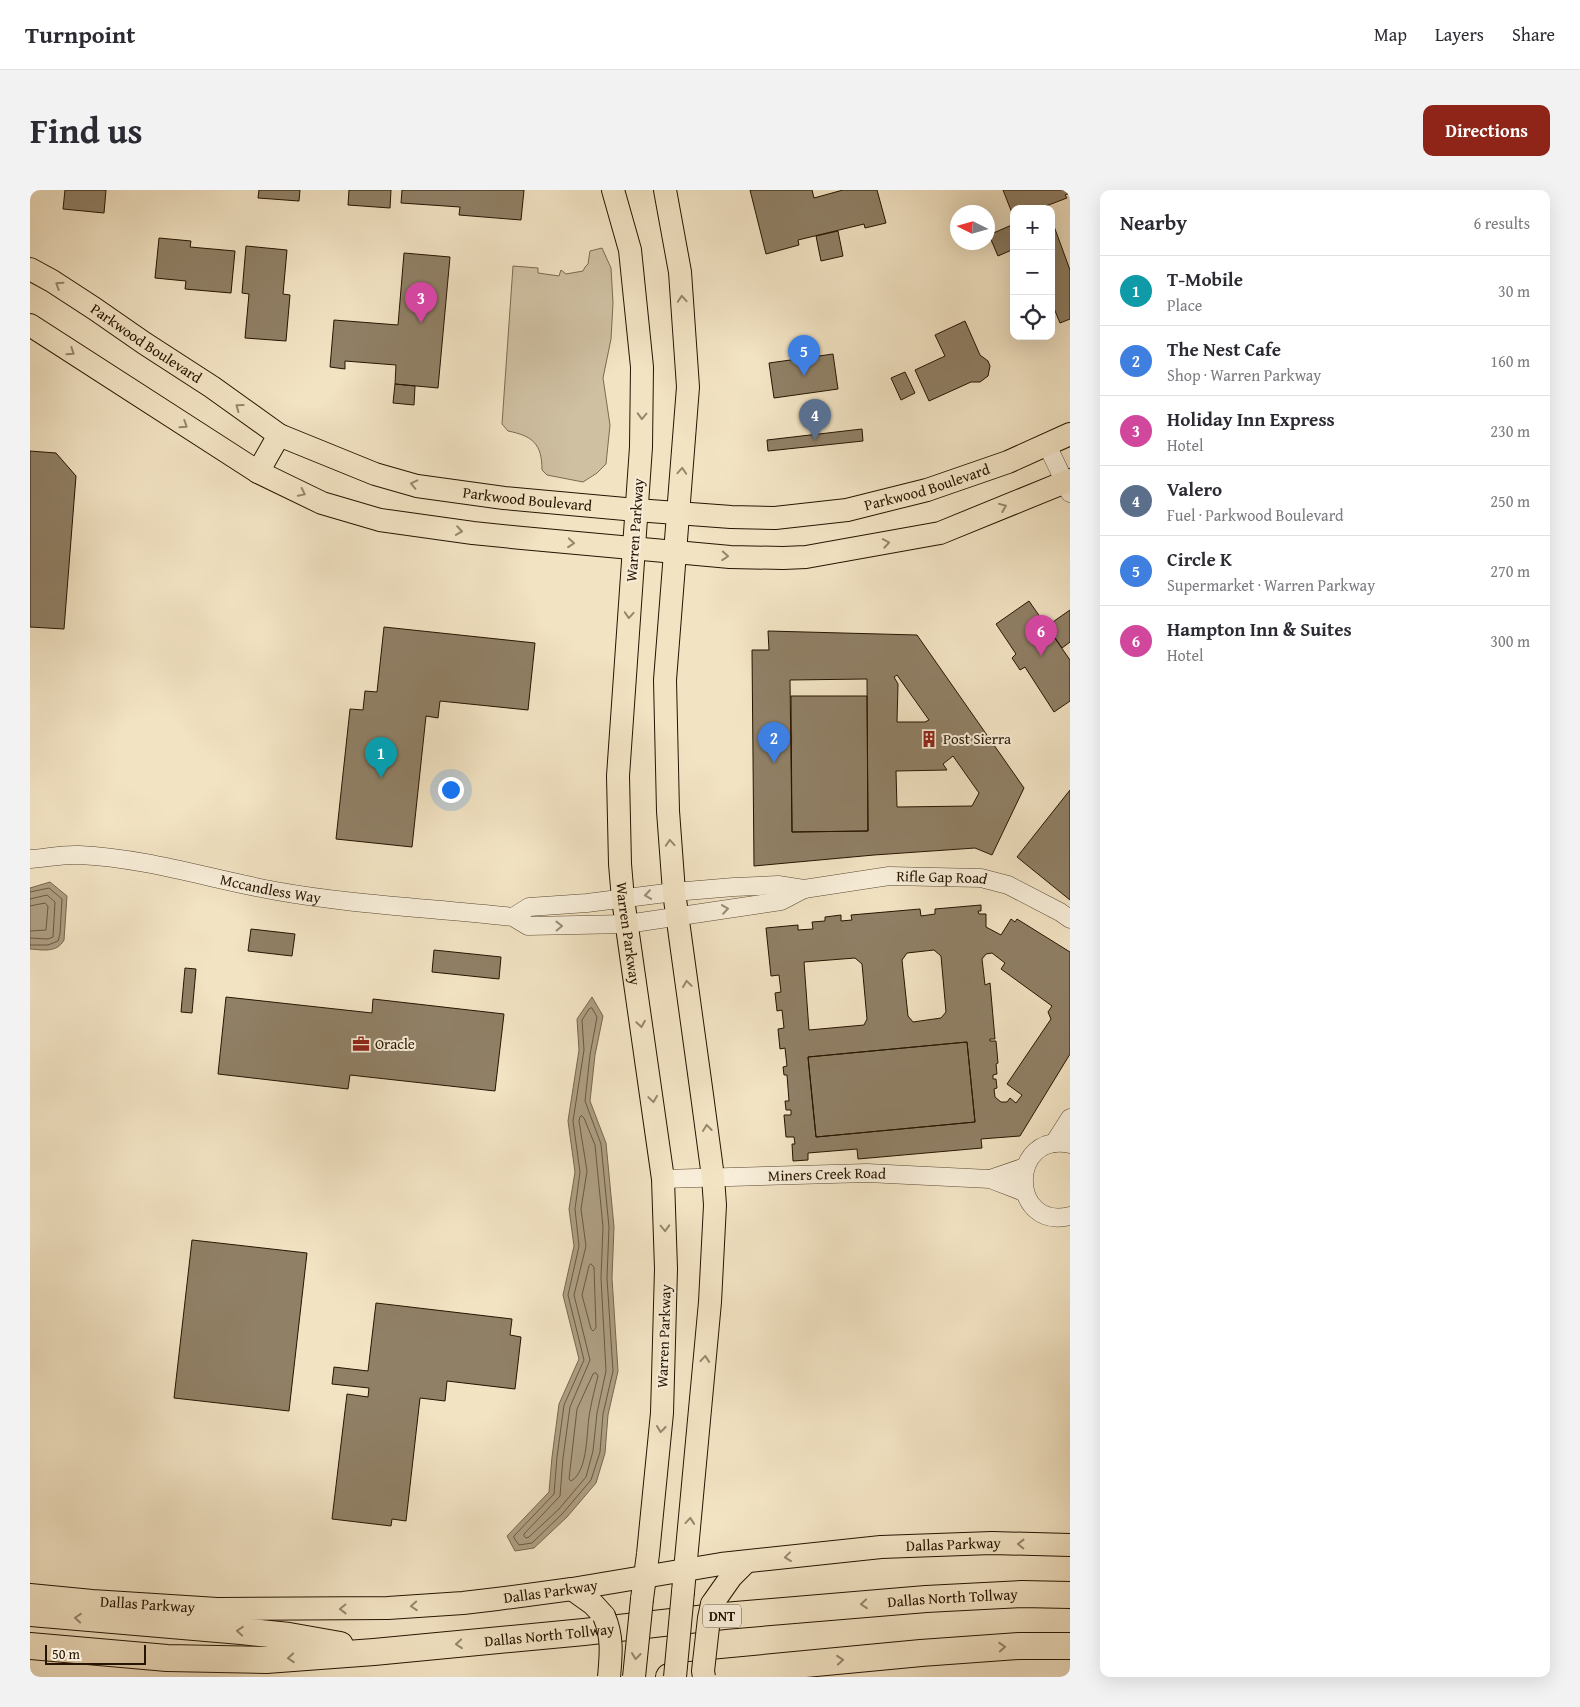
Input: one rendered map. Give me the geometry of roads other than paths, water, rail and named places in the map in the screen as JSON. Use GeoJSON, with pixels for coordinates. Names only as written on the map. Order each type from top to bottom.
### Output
{"type":"FeatureCollection","features":[{"type":"Feature","properties":{"kind":"highway","name":"Dallas North Tollway"},"geometry":{"type":"LineString","coordinates":[[30,1646],[167,1658],[266,1660],[374,1652],[584,1632],[724,1616],[926,1599],[1022,1594],[1070,1594]]}},
{"type":"Feature","properties":{"kind":"highway"},"geometry":{"type":"LineString","coordinates":[[30,1613],[289,1636],[374,1652]]}},
{"type":"Feature","properties":{"kind":"highway"},"geometry":{"type":"LineString","coordinates":[[669,1677],[921,1653],[1019,1646],[1070,1646]]}},
{"type":"Feature","properties":{"kind":"main road","name":"Warren Parkway"},"geometry":{"type":"LineString","coordinates":[[613,190],[630,250],[642,367],[641,446],[618,776],[620,864],[623,899],[663,1179],[666,1269],[662,1413],[634,1677]]}},
{"type":"Feature","properties":{"kind":"main road"},"geometry":{"type":"LineString","coordinates":[[665,190],[680,272],[688,387],[666,680],[668,811],[674,892],[713,1177],[715,1205],[710,1302],[675,1677]]}},
{"type":"Feature","properties":{"kind":"main road","name":"Parkwood Boulevard"},"geometry":{"type":"LineString","coordinates":[[30,269],[95,309],[212,387],[279,435],[376,474],[417,486],[504,498],[636,510],[775,518],[847,510],[927,490],[1008,462],[1070,434]]}},
{"type":"Feature","properties":{"kind":"main road"},"geometry":{"type":"LineString","coordinates":[[30,325],[258,472],[322,503],[380,520],[473,533],[634,549],[730,557],[806,557],[940,533],[1068,485]]}},
{"type":"Feature","properties":{"kind":"main road"},"geometry":{"type":"LineString","coordinates":[[258,472],[279,435]]}},
{"type":"Feature","properties":{"kind":"main road","name":"Dallas Parkway"},"geometry":{"type":"LineString","coordinates":[[30,1594],[92,1601],[217,1609],[388,1608],[463,1603],[572,1589],[721,1564],[881,1547],[992,1543],[1070,1545]]}},
{"type":"Feature","properties":{"kind":"main road"},"geometry":{"type":"LineString","coordinates":[[704,1677],[703,1671],[712,1604],[731,1577],[746,1562]]}},
{"type":"Feature","properties":{"kind":"main road"},"geometry":{"type":"LineString","coordinates":[[572,1589],[593,1604],[604,1616],[610,1630],[609,1677]]}},
{"type":"Feature","properties":{"kind":"street"},"geometry":{"type":"LineString","coordinates":[[1047,445],[1068,485]]}},
{"type":"Feature","properties":{"kind":"street","name":"Mccandless Way"},"geometry":{"type":"LineString","coordinates":[[30,859],[77,855],[108,857],[156,864],[276,891],[374,904],[513,917],[528,926],[627,924]]}},
{"type":"Feature","properties":{"kind":"street","name":"Rifle Gap Road"},"geometry":{"type":"LineString","coordinates":[[623,899],[674,892],[778,885],[804,889],[889,876],[981,878],[1008,885],[1070,919]]}},
{"type":"Feature","properties":{"kind":"street","name":"Rifle Gap Road"},"geometry":{"type":"LineString","coordinates":[[627,924],[781,901],[804,889]]}},
{"type":"Feature","properties":{"kind":"street"},"geometry":{"type":"LineString","coordinates":[[513,917],[529,907],[623,899]]}},
{"type":"Feature","properties":{"kind":"street"},"geometry":{"type":"LineString","coordinates":[[1070,1118],[1062,1144],[1042,1147],[1032,1155],[1025,1167],[1022,1180],[1024,1192],[1029,1202],[1037,1210],[1046,1216],[1057,1218],[1070,1216]]}},
{"type":"Feature","properties":{"kind":"street","name":"Miners Creek Road"},"geometry":{"type":"LineString","coordinates":[[663,1179],[867,1174],[990,1178],[1025,1167]]}},
{"type":"Feature","properties":{"kind":"street","name":"Miners Creek Road"},"geometry":{"type":"LineString","coordinates":[[990,1178],[1024,1192]]}},
{"type":"Feature","properties":{"kind":"water"},"geometry":{"type":"Polygon","coordinates":[[[50,882],[67,896],[64,940],[54,949],[30,949],[30,888],[50,882]]]}},
{"type":"Feature","properties":{"kind":"water"},"geometry":{"type":"Polygon","coordinates":[[[592,997],[603,1016],[595,1055],[590,1101],[606,1143],[614,1227],[612,1278],[618,1371],[608,1415],[605,1453],[596,1483],[567,1517],[534,1548],[515,1551],[507,1536],[549,1492],[559,1404],[579,1359],[563,1295],[574,1246],[569,1209],[575,1172],[568,1121],[579,1050],[577,1019],[592,997]]]}},
{"type":"Feature","properties":{"kind":"place","name":"Holiday Inn Express"},"geometry":{"type":"Point","coordinates":[421,323]}},
{"type":"Feature","properties":{"kind":"place","name":"Circle K"},"geometry":{"type":"Point","coordinates":[804,376]}},
{"type":"Feature","properties":{"kind":"place","name":"Valero"},"geometry":{"type":"Point","coordinates":[815,440]}},
{"type":"Feature","properties":{"kind":"place","name":"Hampton Inn & Suites"},"geometry":{"type":"Point","coordinates":[1041,656]}},
{"type":"Feature","properties":{"kind":"place","name":"Post Sierra"},"geometry":{"type":"Point","coordinates":[929,739]}},
{"type":"Feature","properties":{"kind":"place","name":"The Nest Cafe"},"geometry":{"type":"Point","coordinates":[774,763]}},
{"type":"Feature","properties":{"kind":"place","name":"T-Mobile"},"geometry":{"type":"Point","coordinates":[381,778]}},
{"type":"Feature","properties":{"kind":"place","name":"Oracle"},"geometry":{"type":"Point","coordinates":[361,1044]}}]}
